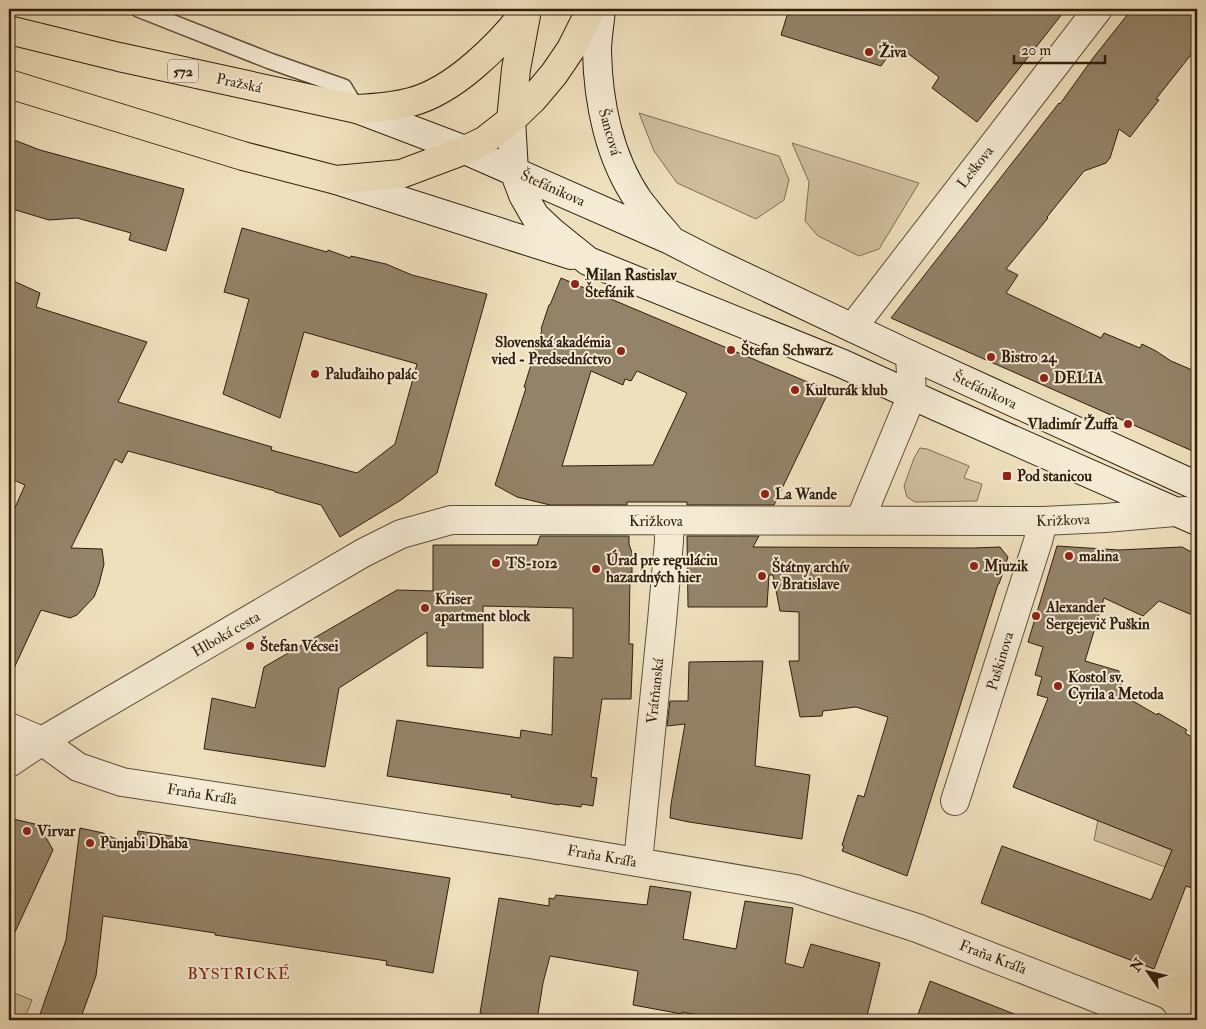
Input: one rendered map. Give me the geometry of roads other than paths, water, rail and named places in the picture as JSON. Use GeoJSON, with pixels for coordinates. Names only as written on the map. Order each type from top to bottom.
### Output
{"type":"FeatureCollection","features":[{"type":"Feature","properties":{"kind":"main road","name":"572"},"geometry":{"type":"LineString","coordinates":[[357,109],[386,108],[413,102],[439,91],[467,72],[492,48],[527,9]]}},
{"type":"Feature","properties":{"kind":"main road"},"geometry":{"type":"LineString","coordinates":[[511,120],[516,69],[527,9]]}},
{"type":"Feature","properties":{"kind":"main road"},"geometry":{"type":"LineString","coordinates":[[9,84],[243,156],[336,180],[401,174],[484,141],[511,120],[533,99],[554,74],[571,49],[591,9]]}},
{"type":"Feature","properties":{"kind":"main road","name":"Pražská"},"geometry":{"type":"LineString","coordinates":[[9,30],[119,57],[357,109]]}},
{"type":"Feature","properties":{"kind":"street","name":"Šancová"},"geometry":{"type":"LineString","coordinates":[[601,9],[597,50],[601,98],[608,132],[621,169],[638,200],[670,240]]}},
{"type":"Feature","properties":{"kind":"street","name":"Leškova"},"geometry":{"type":"LineString","coordinates":[[852,327],[1098,9]]}},
{"type":"Feature","properties":{"kind":"street","name":"Pražská"},"geometry":{"type":"LineString","coordinates":[[357,109],[465,150],[514,171]]}},
{"type":"Feature","properties":{"kind":"street"},"geometry":{"type":"LineString","coordinates":[[511,120],[514,171]]}},
{"type":"Feature","properties":{"kind":"street","name":"Štefánikova"},"geometry":{"type":"LineString","coordinates":[[514,171],[670,240],[910,355],[1197,486]]}},
{"type":"Feature","properties":{"kind":"street","name":"Štefánikova"},"geometry":{"type":"LineString","coordinates":[[514,171],[523,195],[535,216],[588,261],[843,364],[1190,514]]}},
{"type":"Feature","properties":{"kind":"street"},"geometry":{"type":"LineString","coordinates":[[336,180],[588,261]]}},
{"type":"Feature","properties":{"kind":"street"},"geometry":{"type":"LineString","coordinates":[[860,520],[912,395],[910,355]]}},
{"type":"Feature","properties":{"kind":"street","name":"Križkova"},"geometry":{"type":"LineString","coordinates":[[451,520],[1042,521],[1190,514]]}},
{"type":"Feature","properties":{"kind":"street","name":"Hlboká cesta"},"geometry":{"type":"LineString","coordinates":[[9,763],[42,741],[363,554],[401,534],[451,520]]}},
{"type":"Feature","properties":{"kind":"street","name":"Vrátňanská"},"geometry":{"type":"LineString","coordinates":[[638,862],[662,621],[669,521]]}},
{"type":"Feature","properties":{"kind":"street","name":"Puškinova"},"geometry":{"type":"LineString","coordinates":[[955,801],[1038,541],[1042,521]]}},
{"type":"Feature","properties":{"kind":"street","name":"Fraňa Kráľa"},"geometry":{"type":"LineString","coordinates":[[9,727],[42,741],[78,767],[122,782],[511,841],[805,892],[917,928],[1153,1020]]}},
{"type":"Feature","properties":{"kind":"lane"},"geometry":{"type":"LineString","coordinates":[[138,9],[344,87],[357,109]]}},
{"type":"Feature","properties":{"kind":"place","name":"Živa"},"geometry":{"type":"Point","coordinates":[869,52]}},
{"type":"Feature","properties":{"kind":"place","name":"Milan Rastislav Štefánik"},"geometry":{"type":"Point","coordinates":[575,284]}},
{"type":"Feature","properties":{"kind":"place","name":"Štefan Schwarz"},"geometry":{"type":"Point","coordinates":[731,350]}},
{"type":"Feature","properties":{"kind":"place","name":"Slovenská akadémia vied - Predsedníctvo"},"geometry":{"type":"Point","coordinates":[621,351]}},
{"type":"Feature","properties":{"kind":"place","name":"Bistro 24"},"geometry":{"type":"Point","coordinates":[991,357]}},
{"type":"Feature","properties":{"kind":"place","name":"Paluďaiho palác"},"geometry":{"type":"Point","coordinates":[315,374]}},
{"type":"Feature","properties":{"kind":"place","name":"DELIA"},"geometry":{"type":"Point","coordinates":[1044,378]}},
{"type":"Feature","properties":{"kind":"place","name":"Kulturák klub"},"geometry":{"type":"Point","coordinates":[795,390]}},
{"type":"Feature","properties":{"kind":"place","name":"Vladimír Žuffa"},"geometry":{"type":"Point","coordinates":[1128,424]}},
{"type":"Feature","properties":{"kind":"place","name":"Pod stanicou"},"geometry":{"type":"Point","coordinates":[1007,476]}},
{"type":"Feature","properties":{"kind":"place","name":"La Wande"},"geometry":{"type":"Point","coordinates":[765,494]}},
{"type":"Feature","properties":{"kind":"place","name":"malina"},"geometry":{"type":"Point","coordinates":[1069,556]}},
{"type":"Feature","properties":{"kind":"place","name":"TS-1012"},"geometry":{"type":"Point","coordinates":[496,563]}},
{"type":"Feature","properties":{"kind":"place","name":"Mjuzik"},"geometry":{"type":"Point","coordinates":[974,566]}},
{"type":"Feature","properties":{"kind":"place","name":"Úrad pre reguláciu hazardných hier"},"geometry":{"type":"Point","coordinates":[596,569]}},
{"type":"Feature","properties":{"kind":"place","name":"Štátny archív v Bratislave"},"geometry":{"type":"Point","coordinates":[762,576]}},
{"type":"Feature","properties":{"kind":"place","name":"Kriser apartment block"},"geometry":{"type":"Point","coordinates":[425,608]}},
{"type":"Feature","properties":{"kind":"place","name":"Alexander Sergejevič Puškin"},"geometry":{"type":"Point","coordinates":[1036,616]}},
{"type":"Feature","properties":{"kind":"place","name":"Štefan Vécsei"},"geometry":{"type":"Point","coordinates":[250,646]}},
{"type":"Feature","properties":{"kind":"place","name":"Kostol sv. Cyrila a Metoda"},"geometry":{"type":"Point","coordinates":[1058,686]}},
{"type":"Feature","properties":{"kind":"place","name":"Virvar"},"geometry":{"type":"Point","coordinates":[27,831]}},
{"type":"Feature","properties":{"kind":"place","name":"Punjabi Dhaba"},"geometry":{"type":"Point","coordinates":[90,843]}},
{"type":"Feature","properties":{"kind":"district","name":"BYSTRICKÉ"},"geometry":{"type":"Point","coordinates":[239,973]}}]}
